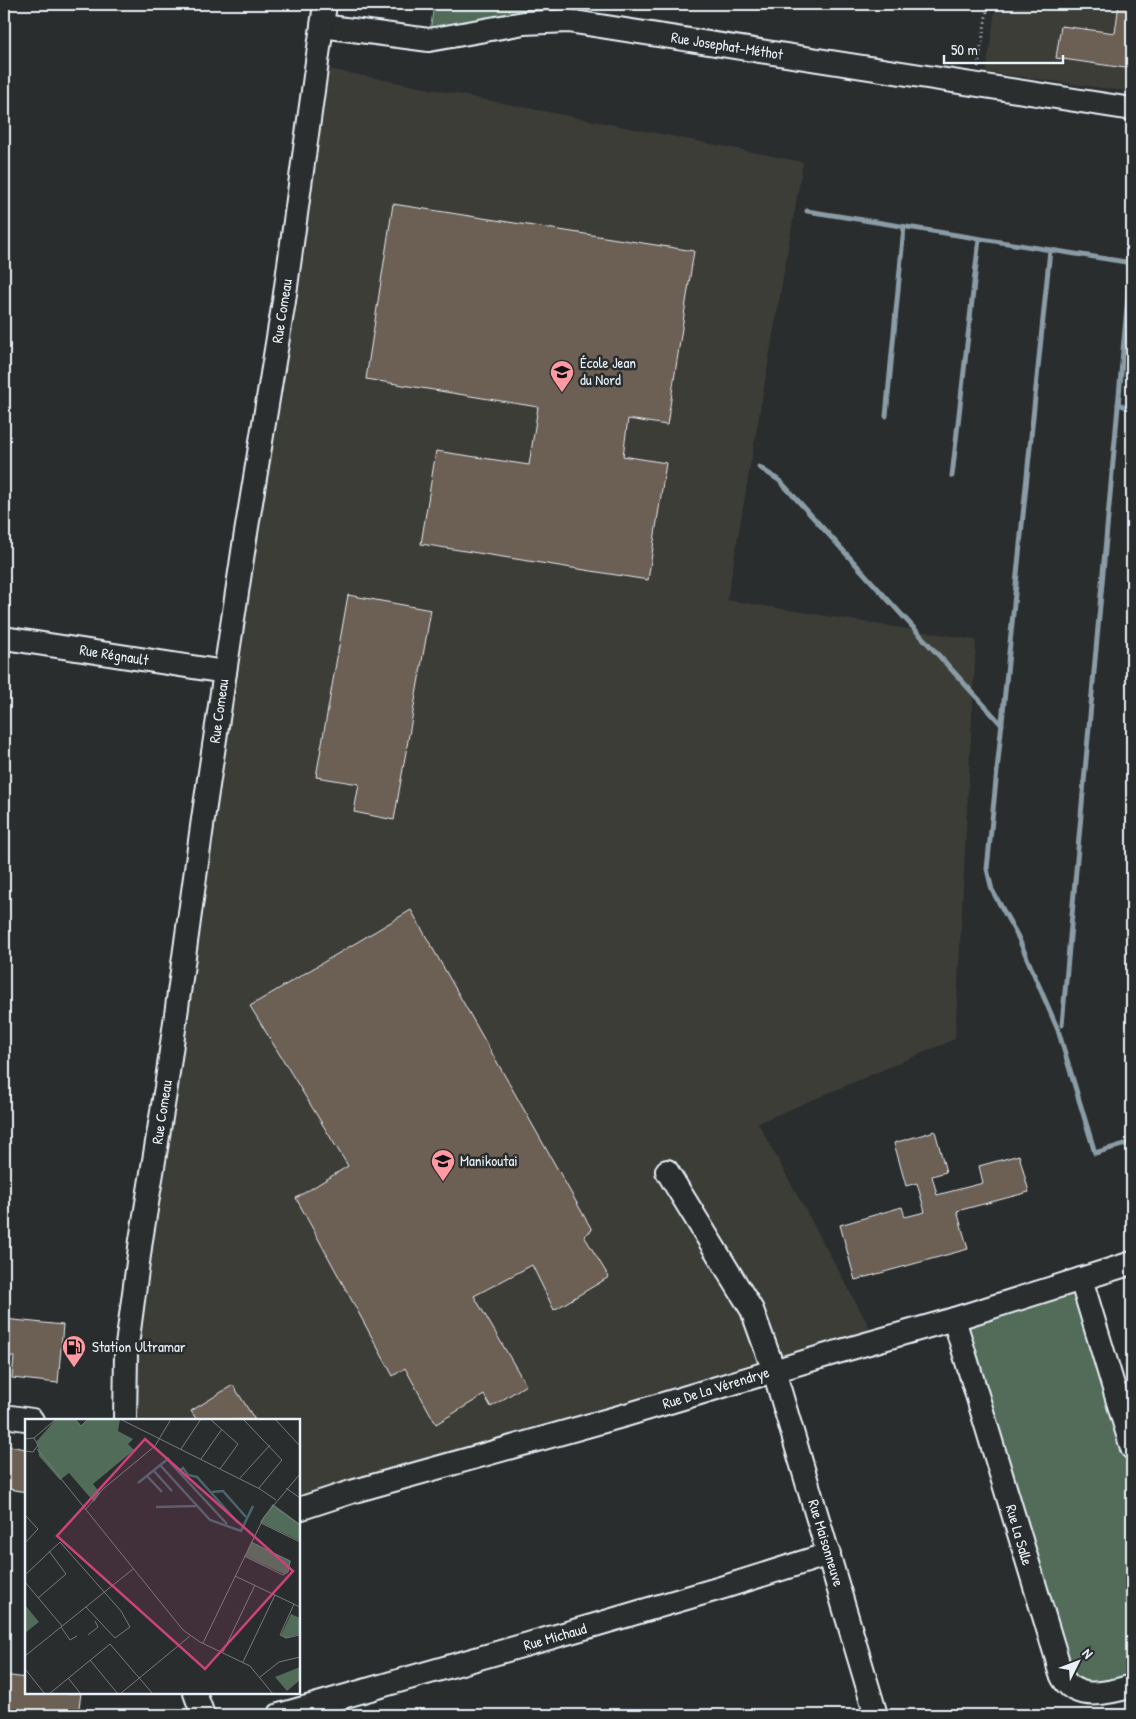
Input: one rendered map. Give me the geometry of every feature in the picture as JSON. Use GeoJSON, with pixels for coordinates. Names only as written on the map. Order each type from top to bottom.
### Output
{"type":"FeatureCollection","features":[{"type":"Feature","properties":{"kind":"street","name":"Rue Josephat-Méthot"},"geometry":{"type":"LineString","coordinates":[[324,15],[429,40],[525,13],[1132,108]]}},
{"type":"Feature","properties":{"kind":"street","name":"Rue Comeau"},"geometry":{"type":"LineString","coordinates":[[125,1419],[126,1353],[141,1240],[166,1086],[224,672],[284,301],[324,15]]}},
{"type":"Feature","properties":{"kind":"street","name":"Rue Régnault"},"geometry":{"type":"LineString","coordinates":[[4,638],[224,672]]}},
{"type":"Feature","properties":{"kind":"street","name":"Rue Maisonneuve"},"geometry":{"type":"LineString","coordinates":[[667,1171],[752,1310],[774,1370],[876,1715]]}},
{"type":"Feature","properties":{"kind":"street","name":"Rue De La Vérendrye"},"geometry":{"type":"LineString","coordinates":[[300,1509],[351,1492],[626,1415],[774,1370],[954,1319],[1132,1263]]}},
{"type":"Feature","properties":{"kind":"street"},"geometry":{"type":"LineString","coordinates":[[1081,1279],[1132,1448]]}},
{"type":"Feature","properties":{"kind":"street","name":"Rue La Salle"},"geometry":{"type":"LineString","coordinates":[[954,1319],[1057,1659],[1059,1673],[1076,1690],[1092,1695],[1110,1693],[1132,1686]]}},
{"type":"Feature","properties":{"kind":"street"},"geometry":{"type":"LineString","coordinates":[[4,1416],[25,1419]]}},
{"type":"Feature","properties":{"kind":"street","name":"Rue Michaud"},"geometry":{"type":"LineString","coordinates":[[279,1715],[613,1620],[829,1554]]}},
{"type":"Feature","properties":{"kind":"street"},"geometry":{"type":"LineString","coordinates":[[196,1694],[202,1715]]}},
{"type":"Feature","properties":{"kind":"path"},"geometry":{"type":"LineString","coordinates":[[975,84],[988,4]]}},
{"type":"Feature","properties":{"kind":"shaded area"},"geometry":{"type":"Polygon","coordinates":[[[996,4],[1132,4],[1132,92],[986,72],[996,4]]]}},
{"type":"Feature","properties":{"kind":"shaded area"},"geometry":{"type":"Polygon","coordinates":[[[323,68],[803,162],[727,600],[976,640],[955,1039],[758,1123],[873,1334],[300,1499],[300,1419],[135,1419],[135,1351],[323,68]]]}},
{"type":"Feature","properties":{"kind":"green space"},"geometry":{"type":"Polygon","coordinates":[[[434,4],[527,4],[524,23],[429,40],[434,4]]]}},
{"type":"Feature","properties":{"kind":"green space"},"geometry":{"type":"Polygon","coordinates":[[[1087,1279],[1132,1423],[1132,1678],[1090,1683],[1070,1673],[958,1318],[1087,1279]]]}},
{"type":"Feature","properties":{"kind":"building"},"geometry":{"type":"Polygon","coordinates":[[[1119,4],[1132,4],[1132,69],[1056,58],[1061,26],[1115,33],[1119,4]]]}},
{"type":"Feature","properties":{"kind":"building","name":"École Jean du Nord"},"geometry":{"type":"Polygon","coordinates":[[[393,204],[694,251],[667,425],[628,419],[623,456],[666,463],[648,580],[421,544],[436,451],[529,465],[538,407],[366,379],[393,204]]]}},
{"type":"Feature","properties":{"kind":"building"},"geometry":{"type":"Polygon","coordinates":[[[348,595],[431,610],[394,820],[354,812],[359,784],[316,777],[348,595]]]}},
{"type":"Feature","properties":{"kind":"building","name":"Manikoutai"},"geometry":{"type":"Polygon","coordinates":[[[411,910],[592,1230],[584,1236],[609,1277],[554,1310],[532,1265],[474,1296],[526,1385],[491,1407],[484,1395],[436,1424],[405,1368],[393,1376],[296,1198],[348,1166],[250,1006],[411,910]]]}},
{"type":"Feature","properties":{"kind":"building"},"geometry":{"type":"Polygon","coordinates":[[[935,1131],[946,1172],[932,1176],[937,1195],[983,1183],[979,1166],[1019,1155],[1029,1192],[957,1211],[968,1249],[855,1280],[840,1225],[902,1207],[905,1217],[925,1212],[917,1183],[906,1186],[894,1143],[935,1131]]]}},
{"type":"Feature","properties":{"kind":"building"},"geometry":{"type":"Polygon","coordinates":[[[4,1319],[63,1325],[58,1383],[12,1378],[14,1357],[4,1356],[4,1319]]]}},
{"type":"Feature","properties":{"kind":"building"},"geometry":{"type":"Polygon","coordinates":[[[233,1385],[254,1419],[196,1419],[191,1411],[233,1385]]]}},
{"type":"Feature","properties":{"kind":"building"},"geometry":{"type":"Polygon","coordinates":[[[4,1445],[25,1449],[25,1492],[4,1488],[4,1445]]]}},
{"type":"Feature","properties":{"kind":"building"},"geometry":{"type":"Polygon","coordinates":[[[4,1675],[25,1678],[25,1694],[81,1694],[78,1715],[4,1715],[4,1675]]]}},
{"type":"Feature","properties":{"kind":"waterway"},"geometry":{"type":"LineString","coordinates":[[807,211],[1132,263]]}},
{"type":"Feature","properties":{"kind":"waterway"},"geometry":{"type":"LineString","coordinates":[[886,416],[904,227]]}},
{"type":"Feature","properties":{"kind":"waterway"},"geometry":{"type":"LineString","coordinates":[[952,476],[979,239]]}},
{"type":"Feature","properties":{"kind":"waterway"},"geometry":{"type":"LineString","coordinates":[[1050,250],[987,869],[992,890],[1018,937],[1058,1030],[1095,1153],[1132,1142]]}},
{"type":"Feature","properties":{"kind":"waterway"},"geometry":{"type":"LineString","coordinates":[[1062,1025],[1131,263]]}},
{"type":"Feature","properties":{"kind":"waterway"},"geometry":{"type":"LineString","coordinates":[[1118,404],[1132,409]]}},
{"type":"Feature","properties":{"kind":"waterway"},"geometry":{"type":"LineString","coordinates":[[759,467],[780,481],[1002,725]]}},
{"type":"Feature","properties":{"kind":"waterway"},"geometry":{"type":"LineString","coordinates":[[1129,1086],[1132,1063]]}},
{"type":"Feature","properties":{"kind":"place","name":"École Jean du Nord"},"geometry":{"type":"Point","coordinates":[562,393]}},
{"type":"Feature","properties":{"kind":"place","name":"Manikoutai"},"geometry":{"type":"Point","coordinates":[443,1182]}},
{"type":"Feature","properties":{"kind":"place","name":"Station Ultramar"},"geometry":{"type":"Point","coordinates":[74,1368]}}]}
